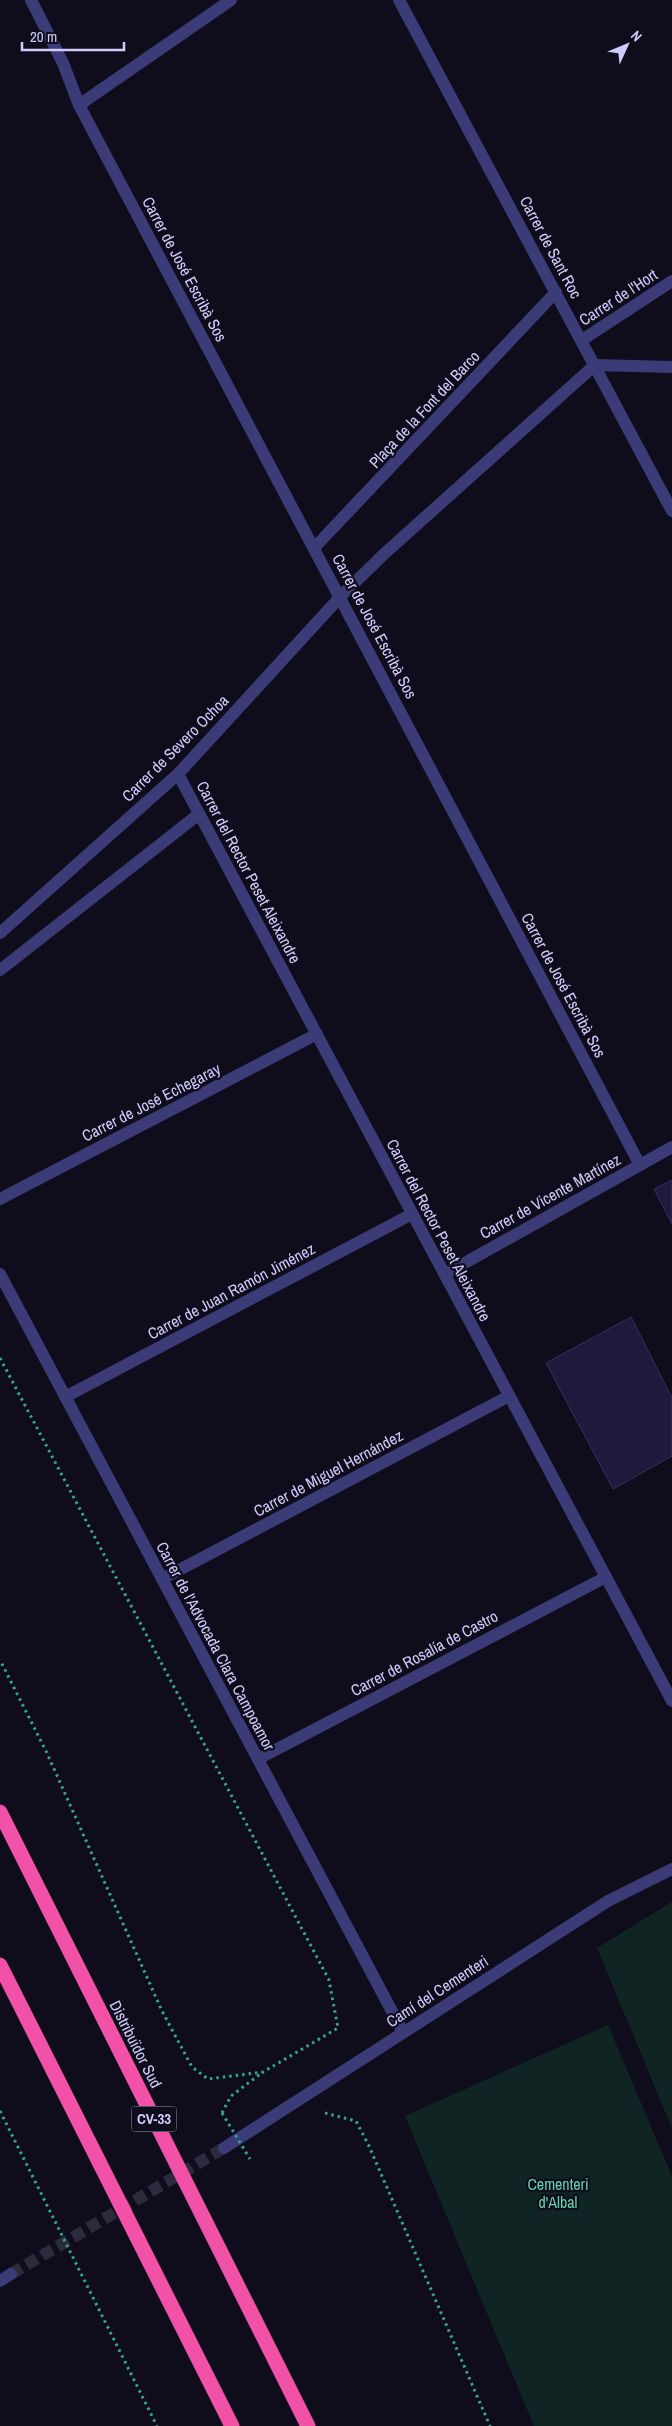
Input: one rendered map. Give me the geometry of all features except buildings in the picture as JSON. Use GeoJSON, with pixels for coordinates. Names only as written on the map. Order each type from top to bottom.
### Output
{"type":"FeatureCollection","features":[{"type":"Feature","properties":{"kind":"highway","name":"Distribuïdor Sud"},"geometry":{"type":"LineString","coordinates":[[0,1812],[308,2426]]}},
{"type":"Feature","properties":{"kind":"highway"},"geometry":{"type":"LineString","coordinates":[[0,1965],[232,2426]]}},
{"type":"Feature","properties":{"kind":"street","name":"Carrer de José Escribà Sos"},"geometry":{"type":"LineString","coordinates":[[31,0],[63,63],[79,104],[341,596],[640,1165]]}},
{"type":"Feature","properties":{"kind":"street"},"geometry":{"type":"LineString","coordinates":[[79,104],[231,0]]}},
{"type":"Feature","properties":{"kind":"street","name":"Carrer de Sant Roc"},"geometry":{"type":"LineString","coordinates":[[399,0],[672,511]]}},
{"type":"Feature","properties":{"kind":"street","name":"Carrer de l'Hort"},"geometry":{"type":"LineString","coordinates":[[582,340],[672,280]]}},
{"type":"Feature","properties":{"kind":"street","name":"Plaça de la Font del Barco"},"geometry":{"type":"LineString","coordinates":[[315,547],[556,292]]}},
{"type":"Feature","properties":{"kind":"street"},"geometry":{"type":"LineString","coordinates":[[341,596],[384,554],[595,365],[672,367]]}},
{"type":"Feature","properties":{"kind":"street","name":"Carrer de Severo Ochoa"},"geometry":{"type":"LineString","coordinates":[[0,933],[178,774],[341,596]]}},
{"type":"Feature","properties":{"kind":"street","name":"Carrer del Rector Peset Aleixandre"},"geometry":{"type":"LineString","coordinates":[[178,774],[672,1701]]}},
{"type":"Feature","properties":{"kind":"street"},"geometry":{"type":"LineString","coordinates":[[0,970],[199,814]]}},
{"type":"Feature","properties":{"kind":"street","name":"Carrer de José Echegaray"},"geometry":{"type":"LineString","coordinates":[[0,1199],[317,1034]]}},
{"type":"Feature","properties":{"kind":"street","name":"Carrer de Vicente Martínez"},"geometry":{"type":"LineString","coordinates":[[445,1274],[672,1147]]}},
{"type":"Feature","properties":{"kind":"street","name":"Carrer de Juan Ramón Jiménez"},"geometry":{"type":"LineString","coordinates":[[65,1397],[412,1214]]}},
{"type":"Feature","properties":{"kind":"street","name":"Carrer de l'Advocada Clara Campoamor"},"geometry":{"type":"LineString","coordinates":[[0,1274],[403,2032]]}},
{"type":"Feature","properties":{"kind":"street","name":"Carrer de Miguel Hernández"},"geometry":{"type":"LineString","coordinates":[[162,1579],[510,1396]]}},
{"type":"Feature","properties":{"kind":"street","name":"Carrer de Rosalía de Castro"},"geometry":{"type":"LineString","coordinates":[[258,1759],[606,1577]]}},
{"type":"Feature","properties":{"kind":"street","name":"Camí del Cementeri"},"geometry":{"type":"LineString","coordinates":[[224,2148],[608,1901],[672,1870]]}},
{"type":"Feature","properties":{"kind":"street"},"geometry":{"type":"LineString","coordinates":[[0,2281],[11,2274]]}},
{"type":"Feature","properties":{"kind":"path"},"geometry":{"type":"LineString","coordinates":[[0,1358],[329,1980],[338,2028],[263,2072],[231,2096],[222,2114],[250,2159],[257,2153]]}},
{"type":"Feature","properties":{"kind":"path"},"geometry":{"type":"LineString","coordinates":[[0,1660],[46,1750],[162,2011],[192,2067],[208,2079],[263,2072]]}},
{"type":"Feature","properties":{"kind":"path"},"geometry":{"type":"LineString","coordinates":[[318,2111],[356,2121],[369,2146],[490,2426]]}},
{"type":"Feature","properties":{"kind":"path"},"geometry":{"type":"LineString","coordinates":[[0,2112],[156,2426]]}},
{"type":"Feature","properties":{"kind":"green space"},"geometry":{"type":"Polygon","coordinates":[[[672,1902],[672,2128],[597,1948],[672,1902]]]}},
{"type":"Feature","properties":{"kind":"green space","name":"Cementeri d'Albal"},"geometry":{"type":"Polygon","coordinates":[[[608,2025],[672,2176],[672,2426],[534,2426],[405,2116],[608,2025]]]}},
{"type":"Feature","properties":{"kind":"tunnel"},"geometry":{"type":"LineString","coordinates":[[11,2274],[224,2148]]}}]}
